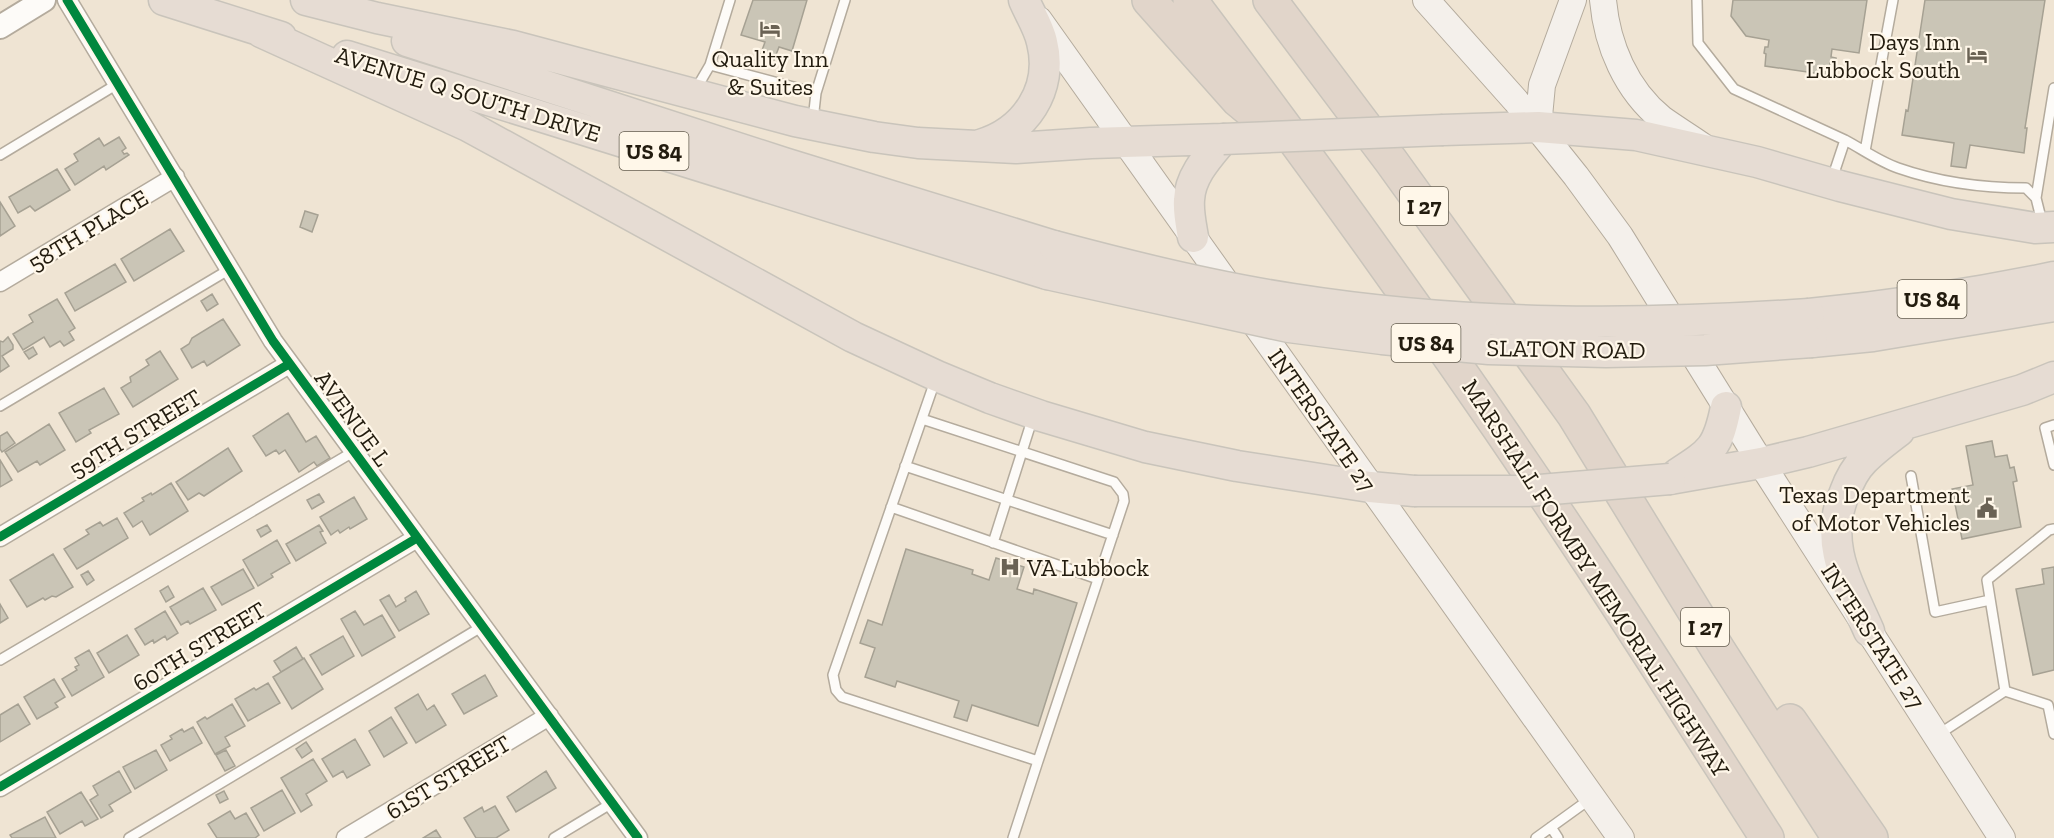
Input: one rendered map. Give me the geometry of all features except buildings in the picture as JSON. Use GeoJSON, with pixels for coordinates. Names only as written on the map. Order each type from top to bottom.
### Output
{"type":"FeatureCollection","features":[{"type":"Feature","properties":{"kind":"highway","name":"AVENUE Q SOUTH DRIVE"},"geometry":{"type":"LineString","coordinates":[[164,0],[261,32],[1050,260]]}},
{"type":"Feature","properties":{"kind":"highway","name":"AVENUE Q SOUTH DRIVE"},"geometry":{"type":"LineString","coordinates":[[285,0],[532,82],[1050,260]]}},
{"type":"Feature","properties":{"kind":"highway"},"geometry":{"type":"LineString","coordinates":[[306,0],[376,18],[513,46],[812,125],[874,138],[918,143],[1016,148],[1124,141],[1538,127],[1636,135],[1708,150],[1898,202],[1951,214],[2035,228],[2046,213]]}},
{"type":"Feature","properties":{"kind":"highway"},"geometry":{"type":"LineString","coordinates":[[973,146],[991,141],[1015,127],[1026,117],[1041,91],[1044,75],[1044,49],[1025,0]]}},
{"type":"Feature","properties":{"kind":"highway"},"geometry":{"type":"LineString","coordinates":[[1149,0],[1238,100],[1301,150]]}},
{"type":"Feature","properties":{"kind":"highway","name":"MARSHALL FORMBY MEMORIAL HIGHWAY"},"geometry":{"type":"LineString","coordinates":[[1190,0],[1389,269],[1590,562],[1767,838]]}},
{"type":"Feature","properties":{"kind":"highway","name":"I 27"},"geometry":{"type":"LineString","coordinates":[[1270,0],[1405,180],[1574,415],[1711,638],[1839,838]]}},
{"type":"Feature","properties":{"kind":"highway"},"geometry":{"type":"LineString","coordinates":[[261,32],[468,126],[853,337],[937,376],[1034,414],[1156,449],[1238,466],[1414,492],[1528,491],[1670,479],[1761,464],[1906,425],[2022,390],[2054,377]]}},
{"type":"Feature","properties":{"kind":"highway"},"geometry":{"type":"LineString","coordinates":[[1192,237],[1189,200],[1193,181],[1205,161],[1223,139]]}},
{"type":"Feature","properties":{"kind":"highway","name":"SLATON ROAD"},"geometry":{"type":"LineString","coordinates":[[1050,260],[1288,327],[1477,348],[1617,352],[1705,350],[1811,328],[1877,308],[2054,277]]}},
{"type":"Feature","properties":{"kind":"highway","name":"SLATON ROAD"},"geometry":{"type":"LineString","coordinates":[[1811,328],[1895,332],[2054,306]]}},
{"type":"Feature","properties":{"kind":"highway"},"geometry":{"type":"LineString","coordinates":[[1670,479],[1708,454],[1721,434],[1726,407]]}},
{"type":"Feature","properties":{"kind":"highway"},"geometry":{"type":"LineString","coordinates":[[1574,415],[1706,593],[1779,706],[1871,838]]}},
{"type":"Feature","properties":{"kind":"highway"},"geometry":{"type":"LineString","coordinates":[[1869,632],[1842,570],[1836,546],[1835,525],[1840,501],[1858,468],[1863,461],[1906,425]]}},
{"type":"Feature","properties":{"kind":"main road","name":"INTERSTATE 27"},"geometry":{"type":"LineString","coordinates":[[1025,0],[1621,838]]}},
{"type":"Feature","properties":{"kind":"main road","name":"INTERSTATE 27"},"geometry":{"type":"LineString","coordinates":[[1426,0],[1538,127],[1620,236],[1761,464],[2002,838]]}},
{"type":"Feature","properties":{"kind":"main road"},"geometry":{"type":"LineString","coordinates":[[1538,127],[1542,85],[1573,0]]}},
{"type":"Feature","properties":{"kind":"main road"},"geometry":{"type":"LineString","coordinates":[[1603,0],[1609,38],[1617,59],[1630,82],[1661,118],[1708,150]]}},
{"type":"Feature","properties":{"kind":"street"},"geometry":{"type":"LineString","coordinates":[[0,27],[44,0]]}},
{"type":"Feature","properties":{"kind":"street","name":"AVENUE L"},"geometry":{"type":"LineString","coordinates":[[67,0],[289,364],[638,838]]}},
{"type":"Feature","properties":{"kind":"street","name":"58TH PLACE"},"geometry":{"type":"LineString","coordinates":[[0,282],[175,177]]}},
{"type":"Feature","properties":{"kind":"street","name":"59TH STREET"},"geometry":{"type":"LineString","coordinates":[[0,537],[289,364]]}},
{"type":"Feature","properties":{"kind":"street"},"geometry":{"type":"LineString","coordinates":[[2022,390],[2054,381]]}},
{"type":"Feature","properties":{"kind":"street","name":"60TH STREET"},"geometry":{"type":"LineString","coordinates":[[0,787],[417,538]]}},
{"type":"Feature","properties":{"kind":"street","name":"61ST STREET"},"geometry":{"type":"LineString","coordinates":[[346,838],[549,716]]}},
{"type":"Feature","properties":{"kind":"lane"},"geometry":{"type":"LineString","coordinates":[[693,94],[710,65],[730,0]]}},
{"type":"Feature","properties":{"kind":"lane"},"geometry":{"type":"LineString","coordinates":[[812,125],[816,93],[844,0]]}},
{"type":"Feature","properties":{"kind":"lane"},"geometry":{"type":"LineString","coordinates":[[1697,0],[1698,43],[1734,89],[1845,140],[1897,168],[1944,180],[2001,188],[2026,188],[2046,213]]}},
{"type":"Feature","properties":{"kind":"lane"},"geometry":{"type":"LineString","coordinates":[[1865,151],[1893,0]]}},
{"type":"Feature","properties":{"kind":"lane"},"geometry":{"type":"LineString","coordinates":[[710,65],[816,93]]}},
{"type":"Feature","properties":{"kind":"lane"},"geometry":{"type":"LineString","coordinates":[[0,155],[119,83]]}},
{"type":"Feature","properties":{"kind":"lane"},"geometry":{"type":"LineString","coordinates":[[2046,213],[2054,88]]}},
{"type":"Feature","properties":{"kind":"lane"},"geometry":{"type":"LineString","coordinates":[[1831,184],[1845,140]]}},
{"type":"Feature","properties":{"kind":"lane"},"geometry":{"type":"LineString","coordinates":[[0,406],[230,269]]}},
{"type":"Feature","properties":{"kind":"lane"},"geometry":{"type":"LineString","coordinates":[[937,376],[832,675],[836,690],[842,697],[1038,761]]}},
{"type":"Feature","properties":{"kind":"lane"},"geometry":{"type":"LineString","coordinates":[[993,543],[1034,414]]}},
{"type":"Feature","properties":{"kind":"lane"},"geometry":{"type":"LineString","coordinates":[[922,419],[1114,482],[1123,494],[1124,501],[1013,838]]}},
{"type":"Feature","properties":{"kind":"lane"},"geometry":{"type":"LineString","coordinates":[[2054,426],[2045,428],[2054,465]]}},
{"type":"Feature","properties":{"kind":"lane"},"geometry":{"type":"LineString","coordinates":[[0,660],[353,452]]}},
{"type":"Feature","properties":{"kind":"lane"},"geometry":{"type":"LineString","coordinates":[[906,466],[1113,535]]}},
{"type":"Feature","properties":{"kind":"lane"},"geometry":{"type":"LineString","coordinates":[[1911,476],[1935,612],[1990,600]]}},
{"type":"Feature","properties":{"kind":"lane"},"geometry":{"type":"LineString","coordinates":[[891,507],[1098,579]]}},
{"type":"Feature","properties":{"kind":"lane"},"geometry":{"type":"LineString","coordinates":[[2005,691],[1987,580],[2049,530],[2054,529]]}},
{"type":"Feature","properties":{"kind":"lane"},"geometry":{"type":"LineString","coordinates":[[129,838],[483,626]]}},
{"type":"Feature","properties":{"kind":"lane"},"geometry":{"type":"LineString","coordinates":[[2005,691],[2048,705],[2054,734]]}},
{"type":"Feature","properties":{"kind":"lane"},"geometry":{"type":"LineString","coordinates":[[1937,735],[2005,691]]}},
{"type":"Feature","properties":{"kind":"lane"},"geometry":{"type":"LineString","coordinates":[[1536,838],[1592,797]]}},
{"type":"Feature","properties":{"kind":"lane"},"geometry":{"type":"LineString","coordinates":[[554,838],[612,803]]}},
{"type":"Feature","properties":{"kind":"lane"},"geometry":{"type":"LineString","coordinates":[[1551,827],[1558,838]]}},
{"type":"Feature","properties":{"kind":"cycle path"},"geometry":{"type":"LineString","coordinates":[[67,0],[273,341],[638,838]]}},
{"type":"Feature","properties":{"kind":"cycle path"},"geometry":{"type":"LineString","coordinates":[[0,537],[289,364]]}},
{"type":"Feature","properties":{"kind":"cycle path"},"geometry":{"type":"LineString","coordinates":[[0,787],[417,538]]}},
{"type":"Feature","properties":{"kind":"place","name":"Quality Inn & Suites"},"geometry":{"type":"Point","coordinates":[770,29]}},
{"type":"Feature","properties":{"kind":"place","name":"Days Inn Lubbock South"},"geometry":{"type":"Point","coordinates":[1977,55]}},
{"type":"Feature","properties":{"kind":"place","name":"Texas Department of Motor Vehicles"},"geometry":{"type":"Point","coordinates":[1987,508]}},
{"type":"Feature","properties":{"kind":"place","name":"VA Lubbock"},"geometry":{"type":"Point","coordinates":[1010,567]}}]}
